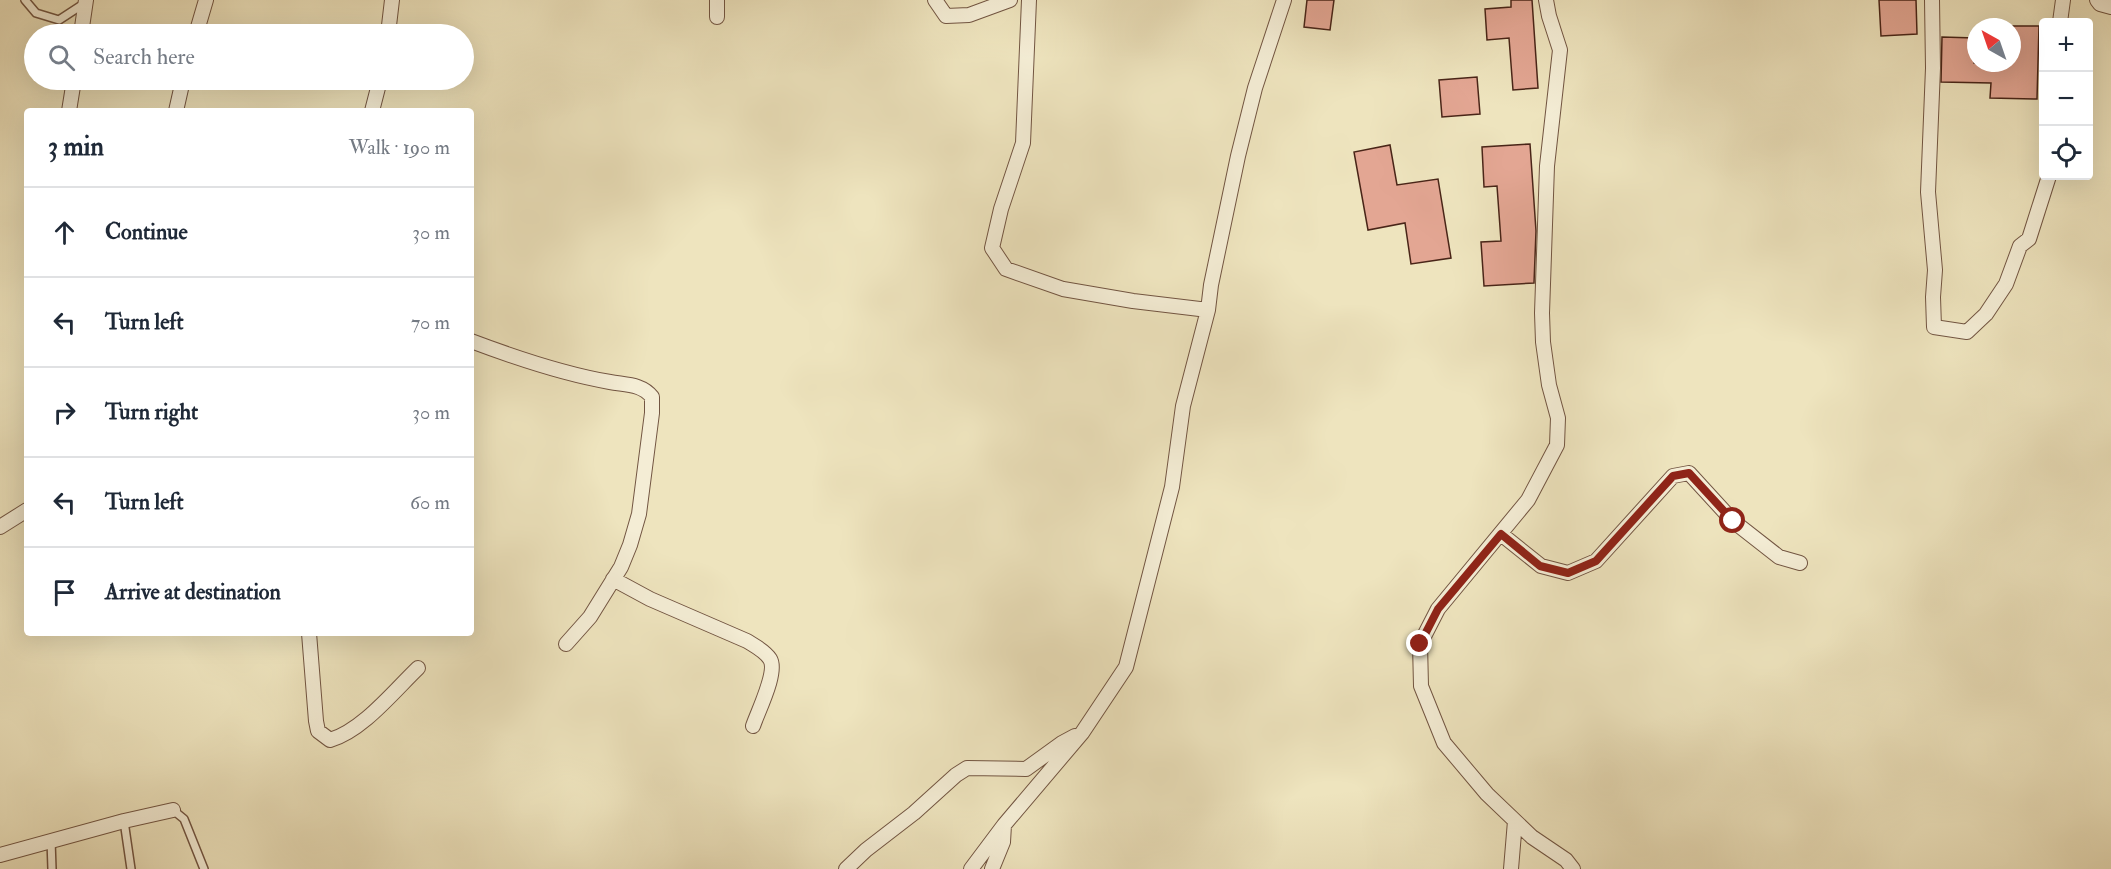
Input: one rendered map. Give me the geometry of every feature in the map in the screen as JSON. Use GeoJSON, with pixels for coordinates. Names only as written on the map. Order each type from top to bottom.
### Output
{"type":"FeatureCollection","features":[{"type":"Feature","properties":{"kind":"street"},"geometry":{"type":"LineString","coordinates":[[198,24],[206,0]]}},
{"type":"Feature","properties":{"kind":"street"},"geometry":{"type":"LineString","coordinates":[[389,24],[392,0]]}},
{"type":"Feature","properties":{"kind":"street"},"geometry":{"type":"LineString","coordinates":[[717,0],[717,17]]}},
{"type":"Feature","properties":{"kind":"street"},"geometry":{"type":"LineString","coordinates":[[935,0],[946,16],[969,15],[1010,0]]}},
{"type":"Feature","properties":{"kind":"street"},"geometry":{"type":"LineString","coordinates":[[1029,0],[1023,143],[1001,209],[992,248],[1006,269],[1063,289],[1133,301],[1208,310]]}},
{"type":"Feature","properties":{"kind":"street"},"geometry":{"type":"LineString","coordinates":[[971,869],[1004,825],[1082,733],[1126,667],[1172,487],[1183,406],[1208,310],[1210,285],[1252,99],[1284,0]]}},
{"type":"Feature","properties":{"kind":"street"},"geometry":{"type":"LineString","coordinates":[[1546,0],[1560,50],[1547,166],[1542,313],[1543,342],[1558,418],[1557,445],[1528,500],[1438,609],[1420,644],[1421,686],[1444,742],[1487,794],[1532,837],[1566,860],[1573,869]]}},
{"type":"Feature","properties":{"kind":"street"},"geometry":{"type":"LineString","coordinates":[[1932,0],[1933,68],[1928,192],[1935,270],[1934,327],[1967,332],[1986,314],[2006,284],[2020,246],[2029,238],[2048,180]]}},
{"type":"Feature","properties":{"kind":"street"},"geometry":{"type":"LineString","coordinates":[[2061,18],[2063,0]]}},
{"type":"Feature","properties":{"kind":"street"},"geometry":{"type":"LineString","coordinates":[[2097,0],[2100,4],[2111,7]]}},
{"type":"Feature","properties":{"kind":"street"},"geometry":{"type":"LineString","coordinates":[[83,24],[86,1]]}},
{"type":"Feature","properties":{"kind":"street"},"geometry":{"type":"LineString","coordinates":[[69,108],[72,90]]}},
{"type":"Feature","properties":{"kind":"street"},"geometry":{"type":"LineString","coordinates":[[177,108],[181,90]]}},
{"type":"Feature","properties":{"kind":"street"},"geometry":{"type":"LineString","coordinates":[[373,108],[377,90]]}},
{"type":"Feature","properties":{"kind":"street"},"geometry":{"type":"LineString","coordinates":[[474,342],[513,357],[594,380],[642,388],[652,397],[639,514],[630,545],[590,617],[566,644]]}},
{"type":"Feature","properties":{"kind":"street"},"geometry":{"type":"LineString","coordinates":[[1501,534],[1540,566],[1568,573],[1596,561],[1673,476],[1689,473],[1733,521],[1779,557],[1800,563]]}},
{"type":"Feature","properties":{"kind":"street"},"geometry":{"type":"LineString","coordinates":[[0,527],[24,512]]}},
{"type":"Feature","properties":{"kind":"street"},"geometry":{"type":"LineString","coordinates":[[613,579],[747,641],[770,658],[773,669],[753,726]]}},
{"type":"Feature","properties":{"kind":"street"},"geometry":{"type":"LineString","coordinates":[[309,636],[316,721],[318,730],[330,740],[337,738],[369,716],[418,668]]}},
{"type":"Feature","properties":{"kind":"street"},"geometry":{"type":"LineString","coordinates":[[846,869],[967,768],[1026,769],[1062,743],[1082,733]]}},
{"type":"Feature","properties":{"kind":"street"},"geometry":{"type":"LineString","coordinates":[[0,855],[124,820],[173,810]]}},
{"type":"Feature","properties":{"kind":"street"},"geometry":{"type":"LineString","coordinates":[[1511,869],[1515,821]]}},
{"type":"Feature","properties":{"kind":"street"},"geometry":{"type":"LineString","coordinates":[[992,869],[1003,842],[1004,825]]}},
{"type":"Feature","properties":{"kind":"lane"},"geometry":{"type":"LineString","coordinates":[[25,0],[36,13],[59,20],[86,1]]}},
{"type":"Feature","properties":{"kind":"lane"},"geometry":{"type":"LineString","coordinates":[[173,810],[184,819],[204,869]]}},
{"type":"Feature","properties":{"kind":"lane"},"geometry":{"type":"LineString","coordinates":[[124,820],[131,869]]}},
{"type":"Feature","properties":{"kind":"lane"},"geometry":{"type":"LineString","coordinates":[[51,840],[52,869]]}},
{"type":"Feature","properties":{"kind":"building"},"geometry":{"type":"Polygon","coordinates":[[[1307,0],[1334,0],[1330,30],[1304,27],[1307,0]]]}},
{"type":"Feature","properties":{"kind":"building"},"geometry":{"type":"Polygon","coordinates":[[[1511,0],[1532,0],[1538,88],[1513,90],[1509,38],[1487,40],[1485,9],[1511,7],[1511,0]]]}},
{"type":"Feature","properties":{"kind":"building"},"geometry":{"type":"Polygon","coordinates":[[[1879,0],[1916,0],[1917,34],[1881,36],[1879,0]]]}},
{"type":"Feature","properties":{"kind":"building"},"geometry":{"type":"Polygon","coordinates":[[[2021,26],[2039,26],[2037,99],[1990,98],[1991,83],[1941,82],[1942,37],[1967,38],[1967,72],[2021,72],[2021,26]]]}},
{"type":"Feature","properties":{"kind":"building"},"geometry":{"type":"Polygon","coordinates":[[[1477,77],[1480,114],[1442,117],[1439,80],[1477,77]]]}},
{"type":"Feature","properties":{"kind":"building"},"geometry":{"type":"Polygon","coordinates":[[[1530,144],[1536,231],[1534,283],[1484,286],[1481,242],[1501,241],[1497,186],[1484,187],[1482,147],[1530,144]]]}},
{"type":"Feature","properties":{"kind":"building"},"geometry":{"type":"Polygon","coordinates":[[[1390,145],[1397,185],[1438,179],[1451,258],[1411,264],[1405,223],[1368,230],[1354,152],[1390,145]]]}},
{"type":"Feature","properties":{"kind":"route"},"geometry":{"type":"LineString","coordinates":[[1420,644],[1438,609],[1501,534],[1540,566],[1568,573],[1596,561],[1673,476],[1689,473],[1733,521]]}}]}
